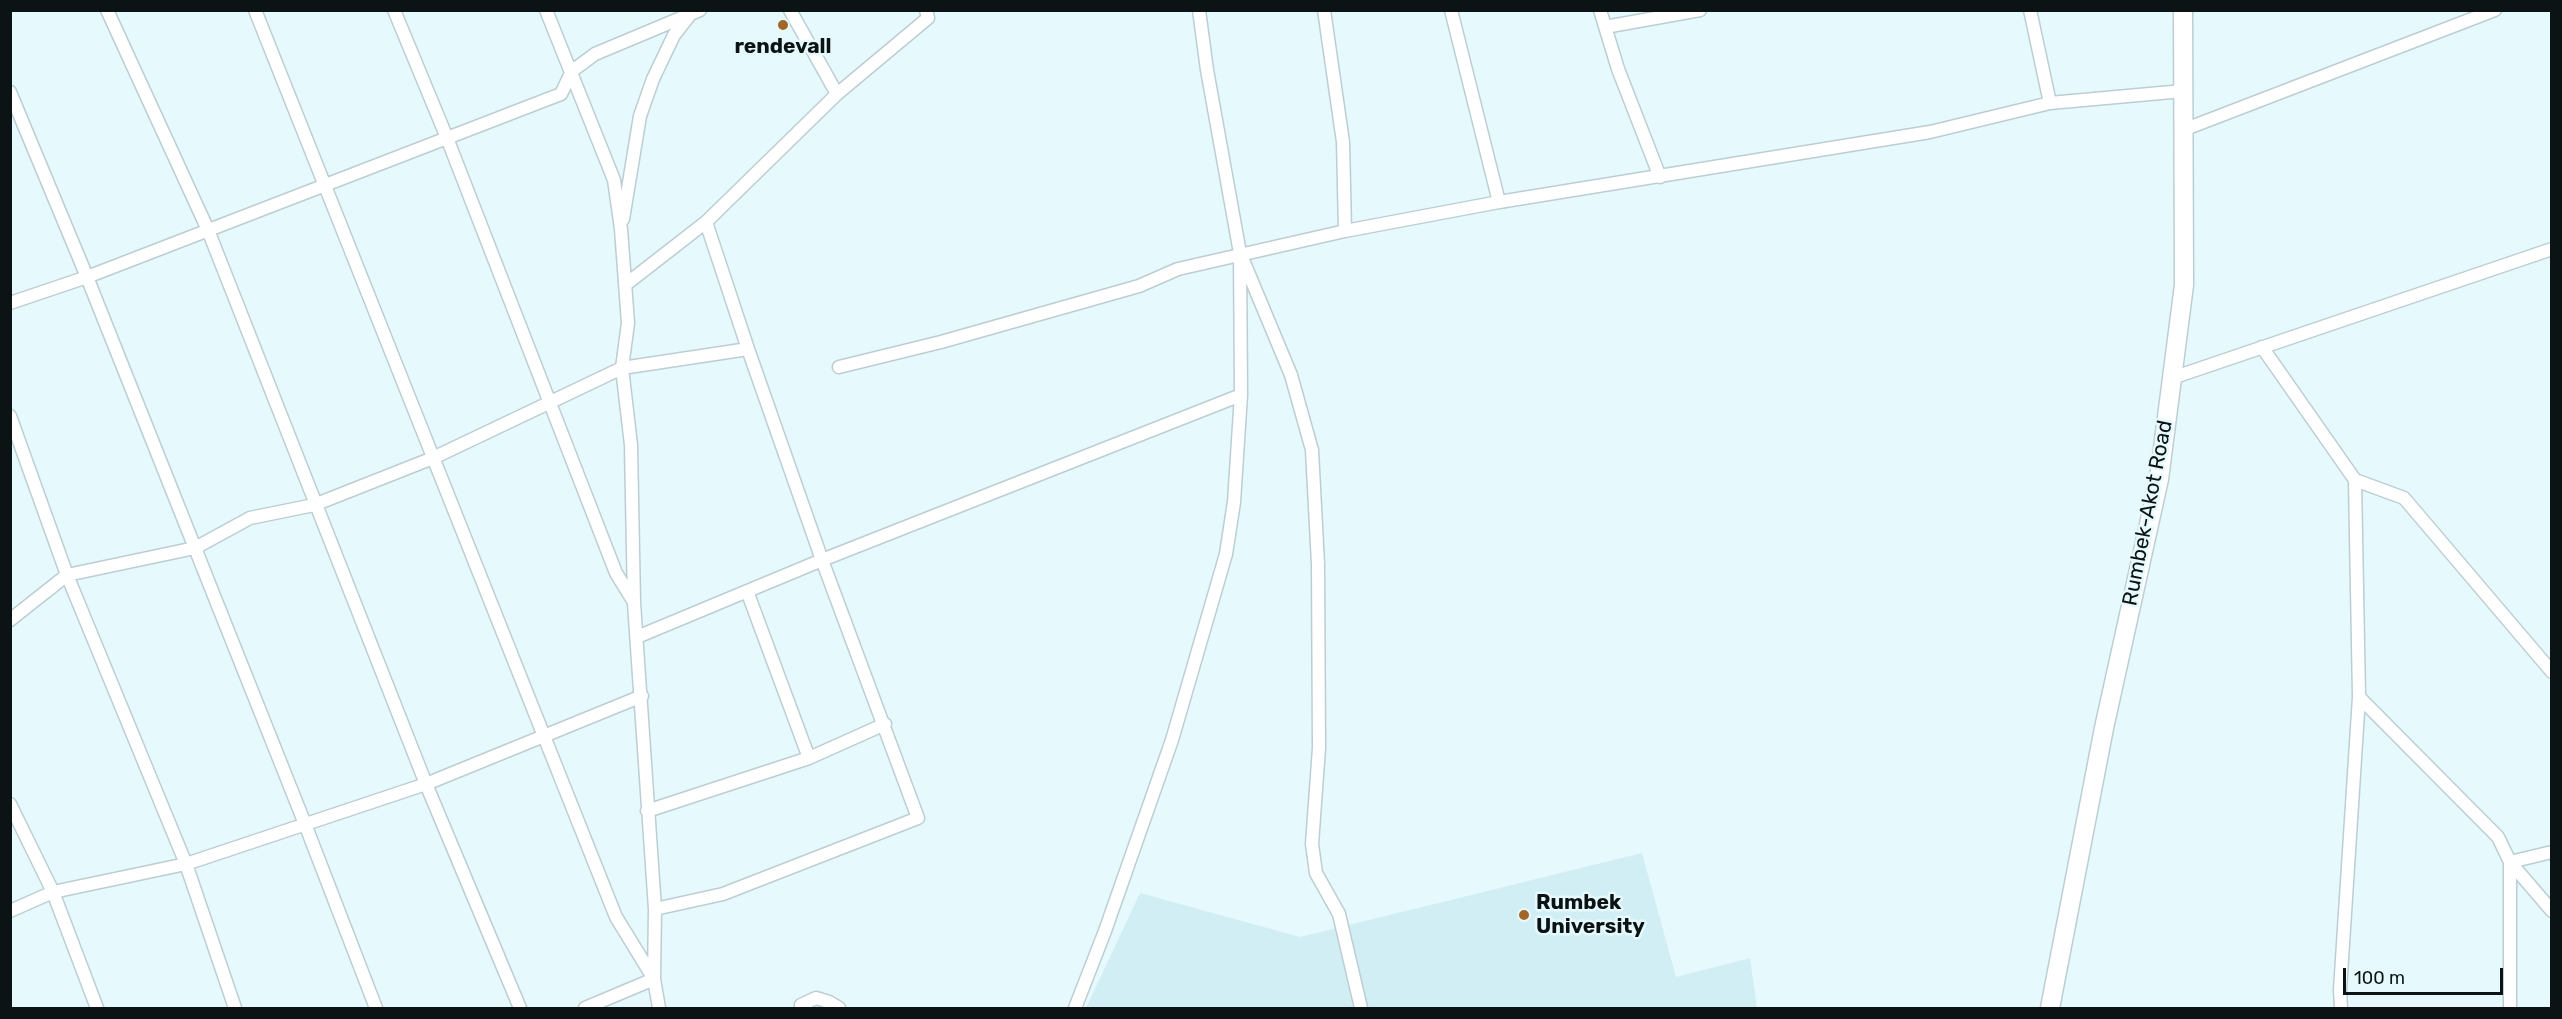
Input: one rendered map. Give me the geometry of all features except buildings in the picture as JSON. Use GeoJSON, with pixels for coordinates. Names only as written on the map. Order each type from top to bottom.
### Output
{"type":"FeatureCollection","features":[{"type":"Feature","properties":{"kind":"main road","name":"Rumbek-Akot Road"},"geometry":{"type":"LineString","coordinates":[[2050,1008],[2104,728],[2159,479],[2184,285],[2183,10]]}},
{"type":"Feature","properties":{"kind":"street"},"geometry":{"type":"LineString","coordinates":[[107,10],[208,230],[314,505],[426,784],[520,1008]]}},
{"type":"Feature","properties":{"kind":"street"},"geometry":{"type":"LineString","coordinates":[[255,10],[616,917],[654,979]]}},
{"type":"Feature","properties":{"kind":"street"},"geometry":{"type":"LineString","coordinates":[[394,10],[447,138],[616,573],[634,603]]}},
{"type":"Feature","properties":{"kind":"street"},"geometry":{"type":"LineString","coordinates":[[546,10],[614,180],[621,229],[628,323],[622,368],[631,445],[634,603],[655,909],[654,979],[659,1008]]}},
{"type":"Feature","properties":{"kind":"street"},"geometry":{"type":"LineString","coordinates":[[790,10],[837,94]]}},
{"type":"Feature","properties":{"kind":"street"},"geometry":{"type":"LineString","coordinates":[[625,285],[706,222],[837,94],[928,18],[926,10]]}},
{"type":"Feature","properties":{"kind":"street"},"geometry":{"type":"LineString","coordinates":[[1074,1008],[1105,931],[1172,740],[1226,554],[1234,502],[1241,395],[1240,253],[1207,70],[1199,10]]}},
{"type":"Feature","properties":{"kind":"street"},"geometry":{"type":"LineString","coordinates":[[1324,10],[1343,142],[1345,231]]}},
{"type":"Feature","properties":{"kind":"street"},"geometry":{"type":"LineString","coordinates":[[1451,10],[1499,201]]}},
{"type":"Feature","properties":{"kind":"street"},"geometry":{"type":"LineString","coordinates":[[1600,10],[1618,69],[1660,177]]}},
{"type":"Feature","properties":{"kind":"street"},"geometry":{"type":"LineString","coordinates":[[1605,27],[1700,10]]}},
{"type":"Feature","properties":{"kind":"street"},"geometry":{"type":"LineString","coordinates":[[2030,10],[2050,103]]}},
{"type":"Feature","properties":{"kind":"street"},"geometry":{"type":"LineString","coordinates":[[2183,130],[2495,10]]}},
{"type":"Feature","properties":{"kind":"street"},"geometry":{"type":"LineString","coordinates":[[10,303],[87,277],[561,94],[572,71],[595,54],[695,13]]}},
{"type":"Feature","properties":{"kind":"street"},"geometry":{"type":"LineString","coordinates":[[621,229],[640,116],[674,35],[695,13]]}},
{"type":"Feature","properties":{"kind":"street"},"geometry":{"type":"LineString","coordinates":[[839,367],[941,342],[1098,298],[1139,286],[1178,269],[1240,253],[1345,231],[1499,201],[1930,132],[2050,103],[2183,91]]}},
{"type":"Feature","properties":{"kind":"street"},"geometry":{"type":"LineString","coordinates":[[10,92],[87,277],[376,1008]]}},
{"type":"Feature","properties":{"kind":"street"},"geometry":{"type":"LineString","coordinates":[[655,909],[723,894],[918,818],[885,724],[822,560],[706,222]]}},
{"type":"Feature","properties":{"kind":"street"},"geometry":{"type":"LineString","coordinates":[[2172,378],[2552,249]]}},
{"type":"Feature","properties":{"kind":"street"},"geometry":{"type":"LineString","coordinates":[[1240,253],[1291,375],[1312,450],[1318,564],[1319,748],[1311,844],[1317,873],[1339,914],[1361,1008]]}},
{"type":"Feature","properties":{"kind":"street"},"geometry":{"type":"LineString","coordinates":[[2262,347],[2355,480],[2359,697],[2340,990],[2341,1008]]}},
{"type":"Feature","properties":{"kind":"street"},"geometry":{"type":"LineString","coordinates":[[10,620],[67,575],[195,548],[250,519],[314,505],[433,458],[622,368],[748,349]]}},
{"type":"Feature","properties":{"kind":"street"},"geometry":{"type":"LineString","coordinates":[[637,637],[822,560],[1241,395]]}},
{"type":"Feature","properties":{"kind":"street"},"geometry":{"type":"LineString","coordinates":[[10,417],[67,575],[186,864],[235,1008]]}},
{"type":"Feature","properties":{"kind":"street"},"geometry":{"type":"LineString","coordinates":[[2355,480],[2404,498],[2552,672]]}},
{"type":"Feature","properties":{"kind":"street"},"geometry":{"type":"LineString","coordinates":[[747,591],[809,758]]}},
{"type":"Feature","properties":{"kind":"street"},"geometry":{"type":"LineString","coordinates":[[10,911],[53,892],[186,864],[426,784],[642,696]]}},
{"type":"Feature","properties":{"kind":"street"},"geometry":{"type":"LineString","coordinates":[[2359,697],[2498,837],[2510,862],[2552,911]]}},
{"type":"Feature","properties":{"kind":"street"},"geometry":{"type":"LineString","coordinates":[[647,810],[809,758],[885,724]]}},
{"type":"Feature","properties":{"kind":"street"},"geometry":{"type":"LineString","coordinates":[[10,804],[53,892],[97,1008]]}},
{"type":"Feature","properties":{"kind":"street"},"geometry":{"type":"LineString","coordinates":[[2510,862],[2552,852]]}},
{"type":"Feature","properties":{"kind":"street"},"geometry":{"type":"LineString","coordinates":[[2510,862],[2510,1008]]}},
{"type":"Feature","properties":{"kind":"street"},"geometry":{"type":"LineString","coordinates":[[585,1008],[654,979]]}},
{"type":"Feature","properties":{"kind":"street"},"geometry":{"type":"LineString","coordinates":[[801,1008],[801,1005],[816,998],[839,1008]]}},
{"type":"Feature","properties":{"kind":"shaded area","name":"Rumbek University"},"geometry":{"type":"Polygon","coordinates":[[[1642,853],[1676,977],[1750,958],[1757,1008],[1086,1008],[1140,893],[1300,937],[1642,853]]]}},
{"type":"Feature","properties":{"kind":"place","name":"rendevall"},"geometry":{"type":"Point","coordinates":[783,25]}},
{"type":"Feature","properties":{"kind":"place","name":"Rumbek University"},"geometry":{"type":"Point","coordinates":[1524,915]}}]}
